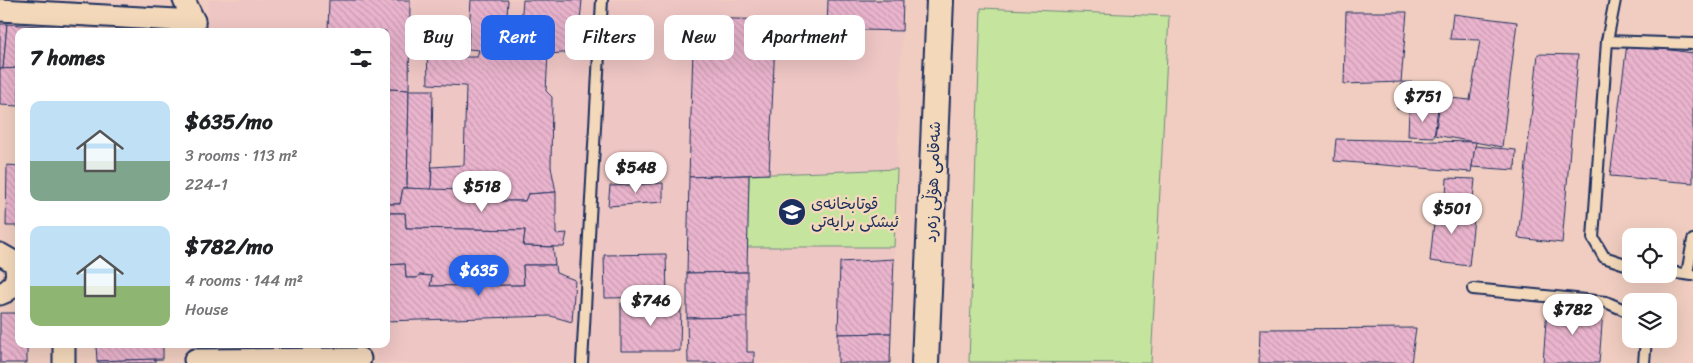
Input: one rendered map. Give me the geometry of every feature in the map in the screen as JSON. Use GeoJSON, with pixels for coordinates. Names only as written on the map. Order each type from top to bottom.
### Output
{"type":"FeatureCollection","features":[{"type":"Feature","properties":{"kind":"street"},"geometry":{"type":"LineString","coordinates":[[0,10],[194,26],[184,0]]}},
{"type":"Feature","properties":{"kind":"street","name":"شەقامی هۆڵی زەرد"},"geometry":{"type":"LineString","coordinates":[[924,363],[940,0]]}},
{"type":"Feature","properties":{"kind":"street"},"geometry":{"type":"LineString","coordinates":[[0,254],[14,262],[15,265]]}},
{"type":"Feature","properties":{"kind":"street"},"geometry":{"type":"LineString","coordinates":[[0,294],[13,287],[15,282]]}},
{"type":"Feature","properties":{"kind":"street"},"geometry":{"type":"LineString","coordinates":[[64,348],[64,363]]}},
{"type":"Feature","properties":{"kind":"street"},"geometry":{"type":"LineString","coordinates":[[195,356],[360,359]]}},
{"type":"Feature","properties":{"kind":"lane"},"geometry":{"type":"LineString","coordinates":[[582,363],[602,0]]}},
{"type":"Feature","properties":{"kind":"lane"},"geometry":{"type":"LineString","coordinates":[[1615,0],[1607,41],[1593,238],[1604,257],[1622,263]]}},
{"type":"Feature","properties":{"kind":"lane"},"geometry":{"type":"LineString","coordinates":[[1607,41],[1693,44]]}},
{"type":"Feature","properties":{"kind":"lane"},"geometry":{"type":"LineString","coordinates":[[1677,273],[1690,275],[1693,240]]}},
{"type":"Feature","properties":{"kind":"lane"},"geometry":{"type":"LineString","coordinates":[[1473,289],[1606,302],[1622,309]]}},
{"type":"Feature","properties":{"kind":"lane"},"geometry":{"type":"LineString","coordinates":[[1644,363],[1645,348]]}},
{"type":"Feature","properties":{"kind":"shaded area"},"geometry":{"type":"Polygon","coordinates":[[[208,0],[903,0],[890,363],[376,363],[376,348],[390,348],[390,28],[207,28],[208,0]]]}},
{"type":"Feature","properties":{"kind":"green space"},"geometry":{"type":"Polygon","coordinates":[[[981,8],[1169,16],[1151,363],[969,362],[981,8]]]}},
{"type":"Feature","properties":{"kind":"green space"},"geometry":{"type":"Polygon","coordinates":[[[897,169],[894,247],[747,247],[749,175],[897,169]]]}},
{"type":"Feature","properties":{"kind":"building"},"geometry":{"type":"Polygon","coordinates":[[[329,0],[410,0],[410,15],[405,15],[405,60],[409,60],[409,90],[390,89],[390,28],[328,28],[329,0]]]}},
{"type":"Feature","properties":{"kind":"building"},"geometry":{"type":"Polygon","coordinates":[[[471,0],[508,0],[507,15],[481,15],[481,60],[548,60],[546,91],[552,97],[551,167],[556,192],[528,194],[525,201],[489,201],[489,191],[431,190],[432,167],[464,165],[466,86],[428,84],[427,60],[471,60],[471,57],[477,57],[479,50],[471,49],[471,0]]]}},
{"type":"Feature","properties":{"kind":"building"},"geometry":{"type":"Polygon","coordinates":[[[523,0],[582,0],[581,15],[565,15],[565,53],[555,54],[555,15],[522,15],[523,0]]]}},
{"type":"Feature","properties":{"kind":"building"},"geometry":{"type":"Polygon","coordinates":[[[828,0],[903,0],[902,31],[865,30],[865,15],[827,15],[828,0]]]}},
{"type":"Feature","properties":{"kind":"building"},"geometry":{"type":"Polygon","coordinates":[[[1346,12],[1407,12],[1401,82],[1344,84],[1346,12]]]}},
{"type":"Feature","properties":{"kind":"building"},"geometry":{"type":"Polygon","coordinates":[[[1453,14],[1517,22],[1502,147],[1435,135],[1441,97],[1470,100],[1480,40],[1450,39],[1453,14]]]}},
{"type":"Feature","properties":{"kind":"building"},"geometry":{"type":"Polygon","coordinates":[[[734,19],[744,19],[744,60],[774,60],[769,174],[689,177],[693,60],[734,60],[734,19]]]}},
{"type":"Feature","properties":{"kind":"building"},"geometry":{"type":"Polygon","coordinates":[[[0,24],[7,24],[3,69],[0,69],[0,24]]]}},
{"type":"Feature","properties":{"kind":"building"},"geometry":{"type":"Polygon","coordinates":[[[7,24],[54,27],[15,28],[15,68],[3,69],[7,24]]]}},
{"type":"Feature","properties":{"kind":"building"},"geometry":{"type":"Polygon","coordinates":[[[1627,44],[1693,53],[1693,183],[1610,176],[1627,44]]]}},
{"type":"Feature","properties":{"kind":"building"},"geometry":{"type":"Polygon","coordinates":[[[1538,54],[1578,55],[1562,243],[1518,238],[1538,54]]]}},
{"type":"Feature","properties":{"kind":"building"},"geometry":{"type":"Polygon","coordinates":[[[15,68],[15,106],[0,105],[0,69],[15,68]]]}},
{"type":"Feature","properties":{"kind":"building"},"geometry":{"type":"Polygon","coordinates":[[[1402,82],[1428,83],[1424,108],[1397,109],[1402,82]]]}},
{"type":"Feature","properties":{"kind":"building"},"geometry":{"type":"Polygon","coordinates":[[[390,89],[409,90],[407,188],[403,188],[400,204],[390,204],[390,89]]]}},
{"type":"Feature","properties":{"kind":"building"},"geometry":{"type":"Polygon","coordinates":[[[409,90],[433,90],[431,190],[407,188],[409,90]]]}},
{"type":"Feature","properties":{"kind":"building"},"geometry":{"type":"Polygon","coordinates":[[[1438,108],[1434,137],[1408,136],[1409,110],[1438,108]]]}},
{"type":"Feature","properties":{"kind":"building"},"geometry":{"type":"Polygon","coordinates":[[[1336,139],[1476,142],[1471,172],[1334,161],[1336,139]]]}},
{"type":"Feature","properties":{"kind":"building"},"geometry":{"type":"Polygon","coordinates":[[[1475,146],[1516,150],[1515,170],[1472,167],[1475,146]]]}},
{"type":"Feature","properties":{"kind":"building"},"geometry":{"type":"Polygon","coordinates":[[[7,165],[15,166],[15,226],[6,226],[7,165]]]}},
{"type":"Feature","properties":{"kind":"building"},"geometry":{"type":"Polygon","coordinates":[[[749,175],[747,272],[687,273],[689,177],[749,175]]]}},
{"type":"Feature","properties":{"kind":"building"},"geometry":{"type":"Polygon","coordinates":[[[1447,178],[1475,179],[1473,199],[1446,197],[1447,178]]]}},
{"type":"Feature","properties":{"kind":"building"},"geometry":{"type":"Polygon","coordinates":[[[663,183],[663,202],[608,206],[610,186],[663,183]]]}},
{"type":"Feature","properties":{"kind":"building"},"geometry":{"type":"Polygon","coordinates":[[[403,188],[489,191],[489,201],[525,201],[528,194],[556,192],[556,234],[567,233],[564,247],[523,246],[525,230],[406,228],[405,213],[390,213],[390,204],[400,204],[403,188]]]}},
{"type":"Feature","properties":{"kind":"building"},"geometry":{"type":"Polygon","coordinates":[[[1436,203],[1475,209],[1469,266],[1430,261],[1436,203]]]}},
{"type":"Feature","properties":{"kind":"building"},"geometry":{"type":"Polygon","coordinates":[[[390,213],[405,213],[406,228],[525,230],[523,246],[553,247],[555,265],[523,265],[524,285],[430,286],[432,276],[419,275],[417,278],[406,278],[405,264],[390,265],[390,213]]]}},
{"type":"Feature","properties":{"kind":"building"},"geometry":{"type":"Polygon","coordinates":[[[666,254],[667,297],[605,298],[604,255],[666,254]]]}},
{"type":"Feature","properties":{"kind":"building"},"geometry":{"type":"Polygon","coordinates":[[[894,259],[891,333],[838,334],[840,262],[894,259]]]}},
{"type":"Feature","properties":{"kind":"building"},"geometry":{"type":"Polygon","coordinates":[[[405,264],[406,278],[417,278],[419,275],[432,276],[430,286],[524,285],[523,265],[555,265],[556,273],[575,280],[572,322],[551,316],[390,321],[390,265],[405,264]]]}},
{"type":"Feature","properties":{"kind":"building"},"geometry":{"type":"Polygon","coordinates":[[[747,272],[747,317],[687,318],[687,273],[747,272]]]}},
{"type":"Feature","properties":{"kind":"building"},"geometry":{"type":"Polygon","coordinates":[[[621,303],[681,303],[680,351],[621,351],[621,303]]]}},
{"type":"Feature","properties":{"kind":"building"},"geometry":{"type":"Polygon","coordinates":[[[1547,308],[1603,311],[1599,363],[1543,363],[1547,308]]]}},
{"type":"Feature","properties":{"kind":"building"},"geometry":{"type":"Polygon","coordinates":[[[0,313],[15,313],[15,348],[27,348],[27,363],[0,363],[0,313]]]}},
{"type":"Feature","properties":{"kind":"building"},"geometry":{"type":"Polygon","coordinates":[[[747,317],[747,352],[754,352],[754,363],[688,363],[687,318],[747,317]]]}},
{"type":"Feature","properties":{"kind":"building"},"geometry":{"type":"Polygon","coordinates":[[[1416,328],[1411,363],[1259,363],[1260,329],[1416,328]]]}},
{"type":"Feature","properties":{"kind":"building"},"geometry":{"type":"Polygon","coordinates":[[[891,333],[890,363],[838,363],[838,334],[891,333]]]}},
{"type":"Feature","properties":{"kind":"building"},"geometry":{"type":"Polygon","coordinates":[[[96,348],[163,348],[163,359],[97,361],[96,348]]]}},
{"type":"Feature","properties":{"kind":"building"},"geometry":{"type":"Polygon","coordinates":[[[155,359],[155,363],[97,363],[97,361],[155,359]]]}},
{"type":"Feature","properties":{"kind":"place","name":"قوتابخانەی ئیشکی برایەتی"},"geometry":{"type":"Point","coordinates":[792,212]}}]}
